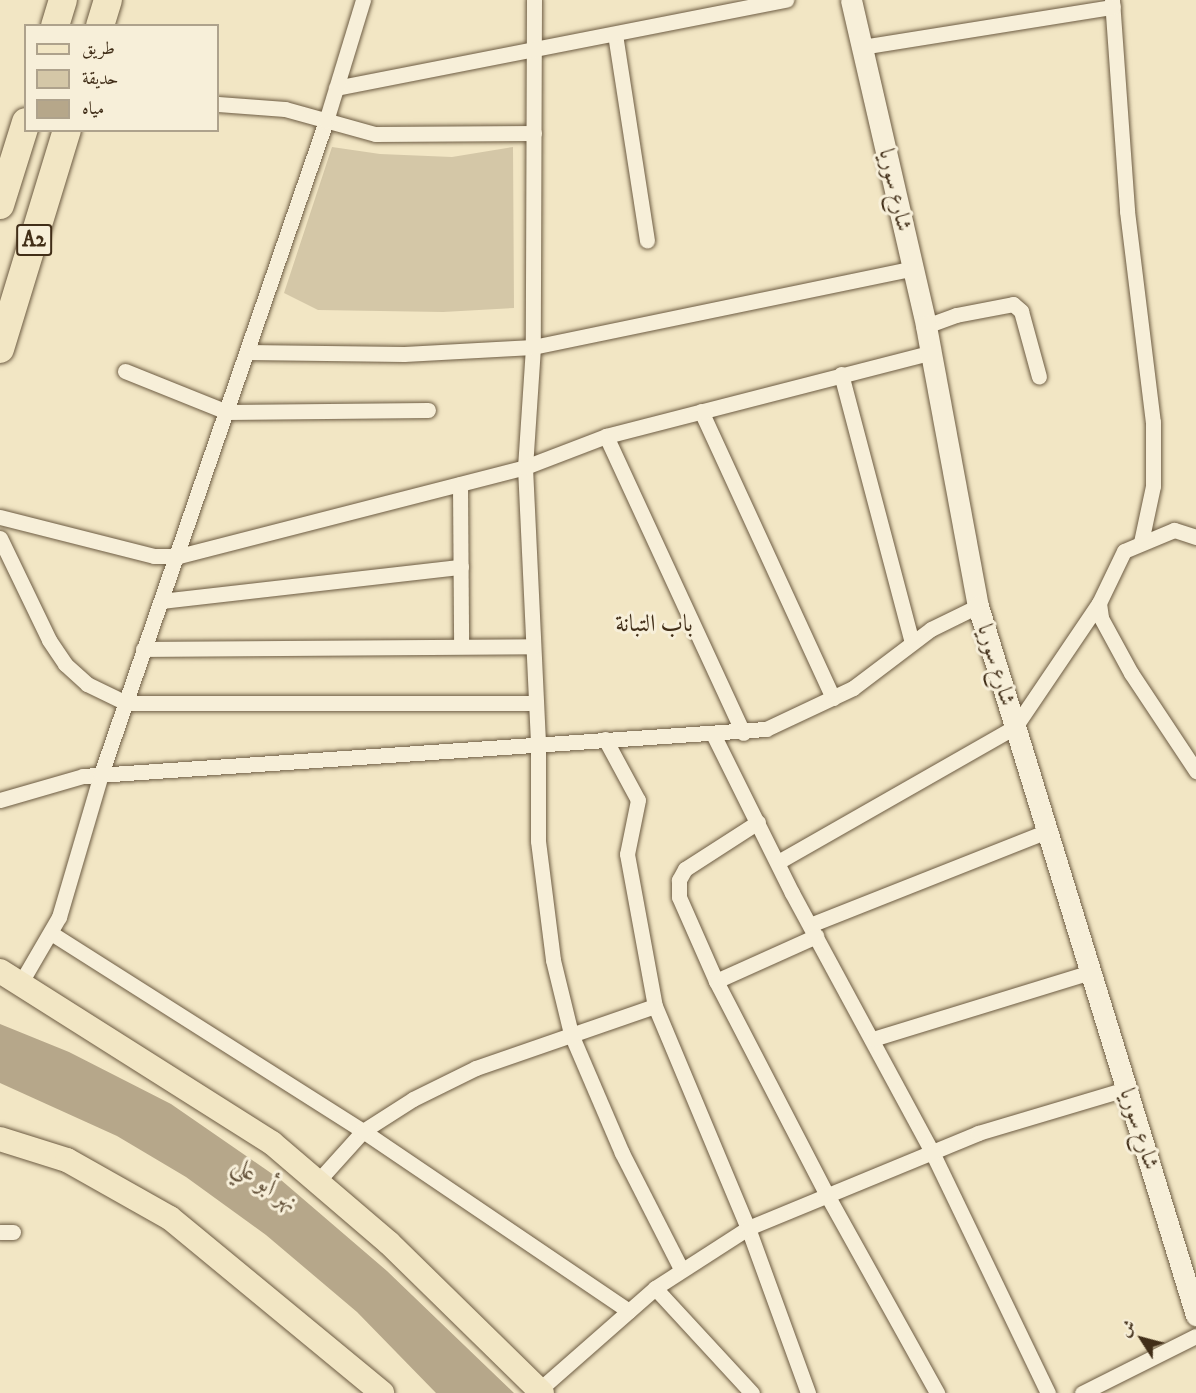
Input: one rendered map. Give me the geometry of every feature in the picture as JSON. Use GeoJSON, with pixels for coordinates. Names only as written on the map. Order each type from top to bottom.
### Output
{"type":"FeatureCollection","features":[{"type":"Feature","properties":{"kind":"highway"},"geometry":{"type":"LineString","coordinates":[[56,24],[63,0]]}},
{"type":"Feature","properties":{"kind":"highway"},"geometry":{"type":"LineString","coordinates":[[101,24],[108,0]]}},
{"type":"Feature","properties":{"kind":"highway","name":"A2"},"geometry":{"type":"LineString","coordinates":[[0,205],[24,128]]}},
{"type":"Feature","properties":{"kind":"highway","name":"A2"},"geometry":{"type":"LineString","coordinates":[[0,350],[66,132]]}},
{"type":"Feature","properties":{"kind":"main road"},"geometry":{"type":"LineString","coordinates":[[10,978],[272,1143],[389,1244],[540,1392]]}},
{"type":"Feature","properties":{"kind":"main road"},"geometry":{"type":"LineString","coordinates":[[0,1139],[67,1160],[170,1218],[382,1393]]}},
{"type":"Feature","properties":{"kind":"street"},"geometry":{"type":"LineString","coordinates":[[10,978],[51,933],[59,917],[101,774],[326,121],[363,0]]}},
{"type":"Feature","properties":{"kind":"street"},"geometry":{"type":"LineString","coordinates":[[534,0],[533,347],[525,467],[538,742],[538,841],[553,960],[571,1034],[622,1154],[681,1269]]}},
{"type":"Feature","properties":{"kind":"street"},"geometry":{"type":"LineString","coordinates":[[336,88],[786,0]]}},
{"type":"Feature","properties":{"kind":"street","name":"شارع سوريا"},"geometry":{"type":"LineString","coordinates":[[851,0],[914,268],[978,606],[1088,973],[1196,1315]]}},
{"type":"Feature","properties":{"kind":"street"},"geometry":{"type":"LineString","coordinates":[[862,47],[1112,3],[1126,211],[1154,422],[1154,486],[1141,542]]}},
{"type":"Feature","properties":{"kind":"street"},"geometry":{"type":"LineString","coordinates":[[615,34],[647,241]]}},
{"type":"Feature","properties":{"kind":"street"},"geometry":{"type":"LineString","coordinates":[[219,104],[285,109],[360,132],[392,135],[534,133]]}},
{"type":"Feature","properties":{"kind":"street"},"geometry":{"type":"LineString","coordinates":[[247,352],[404,354],[533,347],[914,268]]}},
{"type":"Feature","properties":{"kind":"street"},"geometry":{"type":"LineString","coordinates":[[926,326],[956,315],[1013,304],[1021,311],[1039,377]]}},
{"type":"Feature","properties":{"kind":"street"},"geometry":{"type":"LineString","coordinates":[[0,517],[154,556],[178,556],[525,467],[606,436],[930,353]]}},
{"type":"Feature","properties":{"kind":"street"},"geometry":{"type":"LineString","coordinates":[[124,371],[227,412],[428,410]]}},
{"type":"Feature","properties":{"kind":"street"},"geometry":{"type":"LineString","coordinates":[[842,374],[912,643]]}},
{"type":"Feature","properties":{"kind":"street"},"geometry":{"type":"LineString","coordinates":[[701,411],[833,698]]}},
{"type":"Feature","properties":{"kind":"street"},"geometry":{"type":"LineString","coordinates":[[606,436],[743,732]]}},
{"type":"Feature","properties":{"kind":"street"},"geometry":{"type":"LineString","coordinates":[[460,484],[461,646]]}},
{"type":"Feature","properties":{"kind":"street"},"geometry":{"type":"LineString","coordinates":[[778,862],[1015,727],[1099,603],[1124,551],[1174,530],[1196,537]]}},
{"type":"Feature","properties":{"kind":"street"},"geometry":{"type":"LineString","coordinates":[[0,538],[49,640],[65,664],[87,684],[126,703],[535,703]]}},
{"type":"Feature","properties":{"kind":"street"},"geometry":{"type":"LineString","coordinates":[[162,601],[460,567]]}},
{"type":"Feature","properties":{"kind":"street"},"geometry":{"type":"LineString","coordinates":[[1099,603],[1101,618],[1131,673],[1196,771]]}},
{"type":"Feature","properties":{"kind":"street"},"geometry":{"type":"LineString","coordinates":[[0,800],[63,779],[101,774],[538,742],[743,732],[783,723],[833,698],[912,643],[978,606]]}},
{"type":"Feature","properties":{"kind":"street"},"geometry":{"type":"LineString","coordinates":[[143,649],[533,646]]}},
{"type":"Feature","properties":{"kind":"street"},"geometry":{"type":"LineString","coordinates":[[713,734],[813,931],[931,1150],[1048,1393]]}},
{"type":"Feature","properties":{"kind":"street"},"geometry":{"type":"LineString","coordinates":[[605,739],[638,800],[627,854],[655,1006],[748,1228],[808,1393]]}},
{"type":"Feature","properties":{"kind":"street"},"geometry":{"type":"LineString","coordinates":[[758,822],[685,869],[679,880],[679,897],[716,981],[827,1195],[937,1393]]}},
{"type":"Feature","properties":{"kind":"street"},"geometry":{"type":"LineString","coordinates":[[716,981],[813,931],[1045,832]]}},
{"type":"Feature","properties":{"kind":"street"},"geometry":{"type":"LineString","coordinates":[[51,933],[363,1131],[629,1311]]}},
{"type":"Feature","properties":{"kind":"street"},"geometry":{"type":"LineString","coordinates":[[873,1039],[1088,973]]}},
{"type":"Feature","properties":{"kind":"street"},"geometry":{"type":"LineString","coordinates":[[318,1181],[363,1131],[413,1099],[476,1068],[655,1006]]}},
{"type":"Feature","properties":{"kind":"street"},"geometry":{"type":"LineString","coordinates":[[540,1392],[656,1288],[681,1269],[748,1228],[931,1150],[1126,1089]]}},
{"type":"Feature","properties":{"kind":"street"},"geometry":{"type":"LineString","coordinates":[[656,1288],[752,1393]]}},
{"type":"Feature","properties":{"kind":"street"},"geometry":{"type":"LineString","coordinates":[[1082,1393],[1196,1336]]}},
{"type":"Feature","properties":{"kind":"green space"},"geometry":{"type":"Polygon","coordinates":[[[332,147],[380,154],[452,157],[513,147],[514,308],[443,312],[318,310],[284,293],[332,147]]]}},
{"type":"Feature","properties":{"kind":"water","name":"نهر أبو علي"},"geometry":{"type":"Polygon","coordinates":[[[0,1024],[69,1052],[171,1104],[281,1180],[387,1271],[514,1393],[436,1393],[357,1312],[266,1235],[186,1177],[117,1136],[0,1083],[0,1024]]]}},
{"type":"Feature","properties":{"kind":"district","name":"باب التبانة"},"geometry":{"type":"Point","coordinates":[654,625]}}]}
